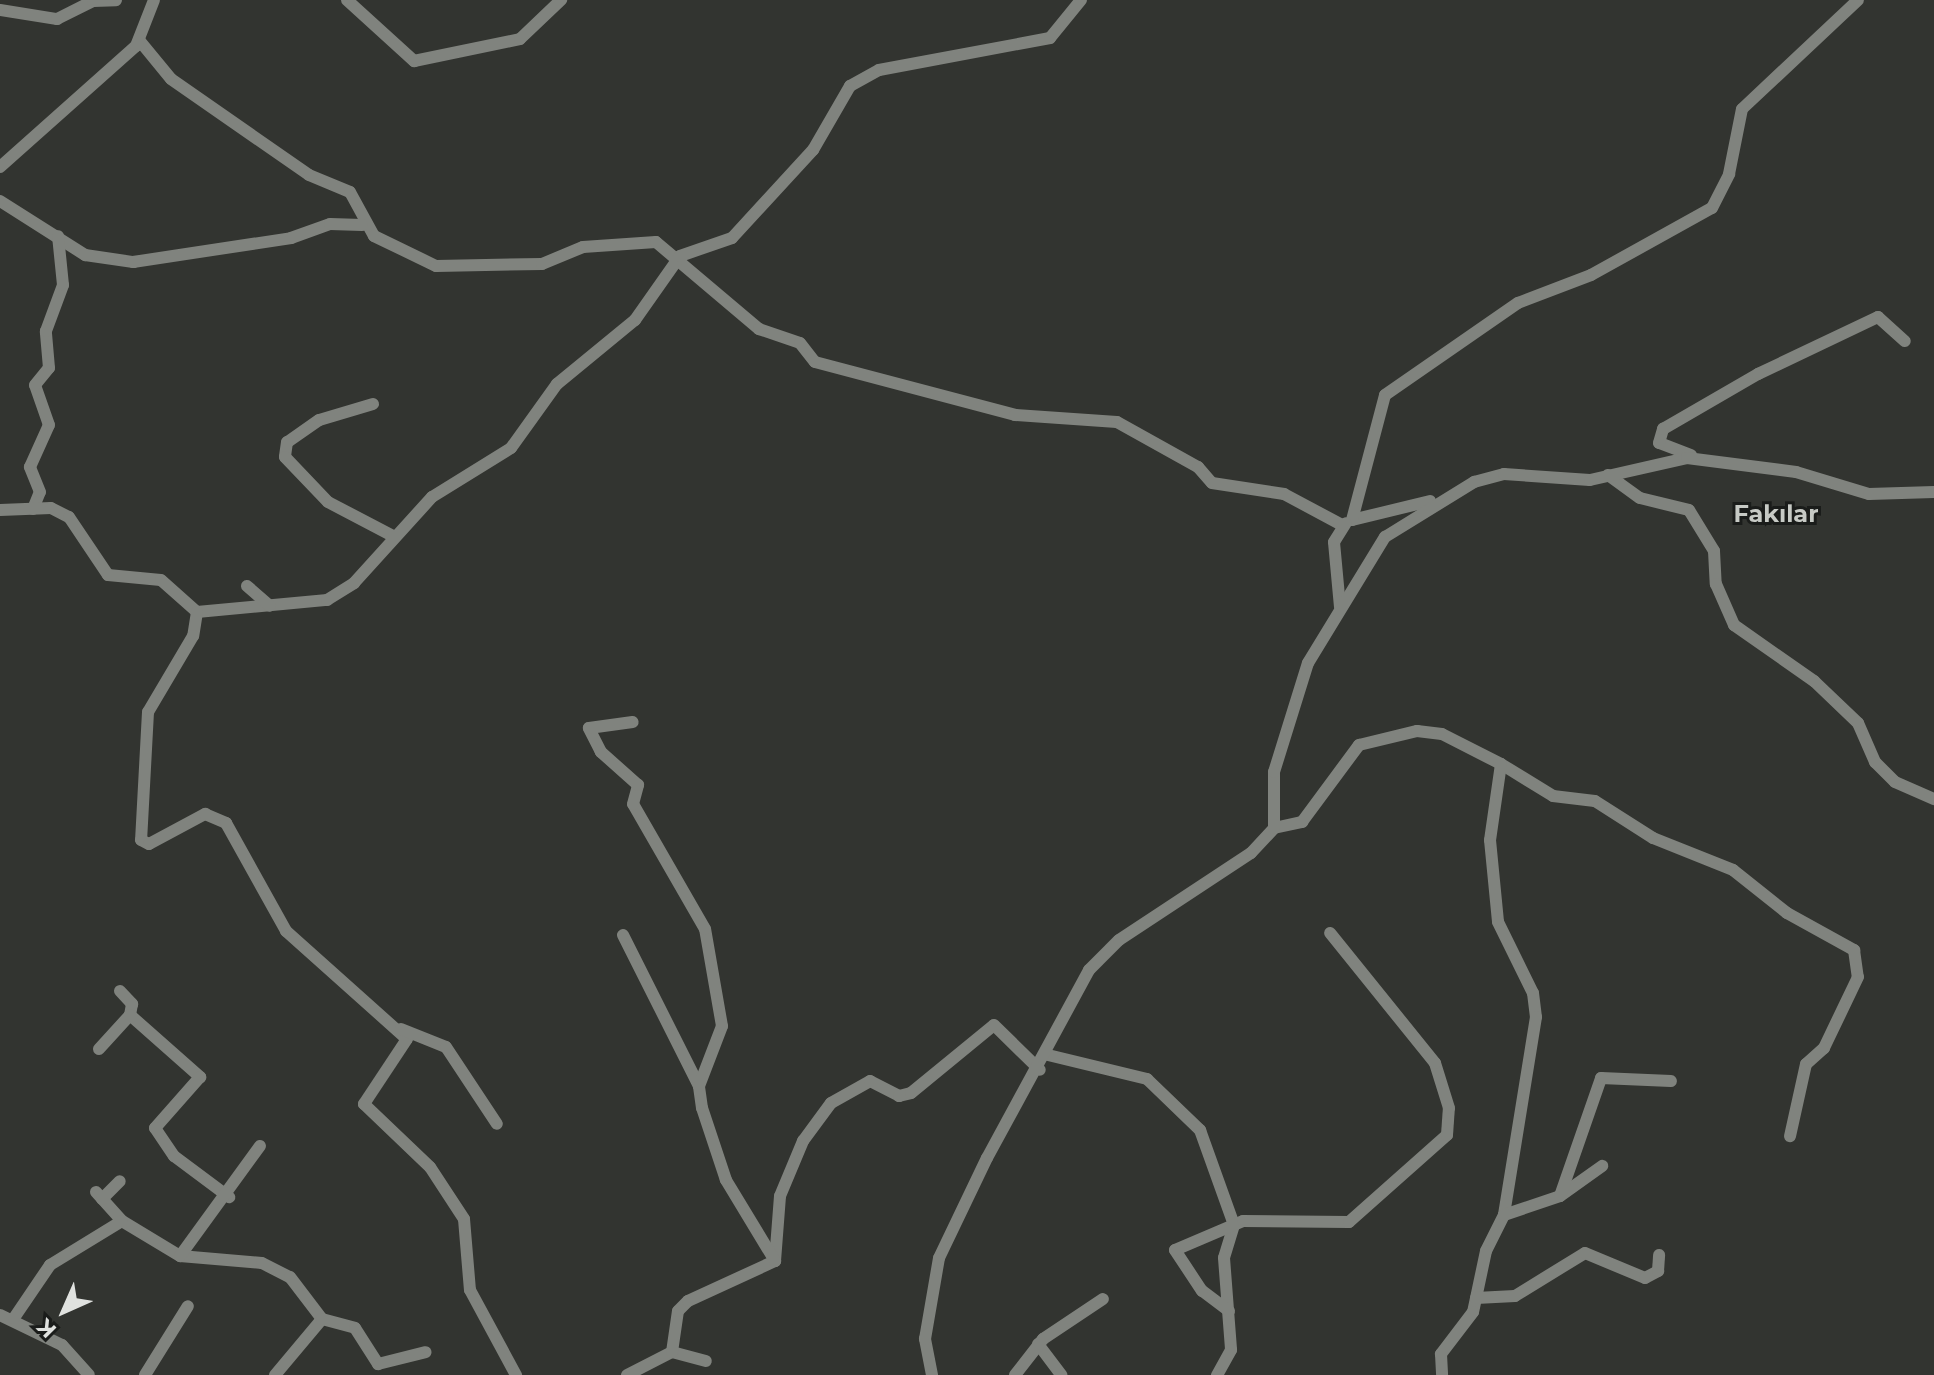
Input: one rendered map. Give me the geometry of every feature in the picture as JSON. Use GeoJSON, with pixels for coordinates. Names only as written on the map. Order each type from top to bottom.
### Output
{"type":"FeatureCollection","features":[{"type":"Feature","properties":{"kind":"street"},"geometry":{"type":"LineString","coordinates":[[0,10],[57,19],[93,1],[116,0]]}},
{"type":"Feature","properties":{"kind":"street"},"geometry":{"type":"LineString","coordinates":[[0,167],[139,40],[154,0]]}},
{"type":"Feature","properties":{"kind":"street"},"geometry":{"type":"LineString","coordinates":[[347,0],[414,61],[520,39],[561,0]]}},
{"type":"Feature","properties":{"kind":"street"},"geometry":{"type":"LineString","coordinates":[[0,510],[33,509],[69,517],[108,575],[161,580],[197,612],[327,600],[354,583],[393,536],[432,497],[511,448],[557,384],[635,320],[680,256],[732,238],[813,150],[850,86],[879,70],[1050,38],[1081,0]]}},
{"type":"Feature","properties":{"kind":"street"},"geometry":{"type":"LineString","coordinates":[[1340,607],[1334,542],[1347,522],[1385,395],[1518,303],[1591,275],[1712,208],[1724,191],[1742,109],[1858,0]]}},
{"type":"Feature","properties":{"kind":"street"},"geometry":{"type":"LineString","coordinates":[[139,40],[171,79],[309,175],[350,192],[362,204],[362,225]]}},
{"type":"Feature","properties":{"kind":"street"},"geometry":{"type":"LineString","coordinates":[[0,201],[85,255],[133,262],[291,238],[330,224],[362,225],[436,266],[542,264],[583,247],[656,242],[680,256],[759,329],[800,343],[815,362],[1015,415],[1117,422],[1198,467],[1212,483],[1284,494],[1347,522],[1447,497],[1504,474],[1608,475],[1699,458]]}},
{"type":"Feature","properties":{"kind":"street"},"geometry":{"type":"LineString","coordinates":[[33,509],[40,492],[30,467],[49,425],[35,385],[49,368],[46,331],[63,285],[58,236]]}},
{"type":"Feature","properties":{"kind":"street"},"geometry":{"type":"LineString","coordinates":[[1905,341],[1878,317],[1758,374],[1703,411],[1677,418],[1657,437],[1699,458],[1796,472],[1869,494],[1934,492]]}},
{"type":"Feature","properties":{"kind":"street"},"geometry":{"type":"LineString","coordinates":[[373,404],[319,420],[287,442],[285,457],[328,502],[393,536]]}},
{"type":"Feature","properties":{"kind":"street"},"geometry":{"type":"LineString","coordinates":[[1608,475],[1640,498],[1689,510],[1714,551],[1716,584],[1734,625],[1814,681],[1858,723],[1875,762],[1895,782],[1934,799]]}},
{"type":"Feature","properties":{"kind":"street"},"geometry":{"type":"LineString","coordinates":[[1274,828],[1274,772],[1308,663],[1385,537],[1447,497]]}},
{"type":"Feature","properties":{"kind":"street"},"geometry":{"type":"LineString","coordinates":[[247,586],[270,606]]}},
{"type":"Feature","properties":{"kind":"street"},"geometry":{"type":"LineString","coordinates":[[197,612],[193,636],[148,712],[141,840],[149,844],[214,814],[243,846],[286,931],[409,1042],[364,1104],[430,1167],[464,1219],[470,1290],[516,1375]]}},
{"type":"Feature","properties":{"kind":"street"},"geometry":{"type":"LineString","coordinates":[[633,722],[589,728],[601,752],[638,785],[633,804],[705,929],[722,1026],[699,1086]]}},
{"type":"Feature","properties":{"kind":"street"},"geometry":{"type":"LineString","coordinates":[[932,1375],[925,1339],[939,1258],[1048,1055],[1089,970],[1274,828],[1302,822],[1359,745],[1417,731],[1442,734],[1501,764],[1553,796],[1595,801],[1673,848],[1733,870],[1787,913],[1854,950],[1858,977],[1824,1048],[1806,1064],[1790,1136]]}},
{"type":"Feature","properties":{"kind":"street"},"geometry":{"type":"LineString","coordinates":[[1442,1375],[1441,1354],[1476,1298],[1486,1251],[1504,1215],[1536,1017],[1533,993],[1498,922],[1490,840],[1501,764]]}},
{"type":"Feature","properties":{"kind":"street"},"geometry":{"type":"LineString","coordinates":[[1229,1311],[1202,1291],[1175,1250],[1234,1225],[1349,1222],[1447,1135],[1449,1108],[1435,1063],[1330,933]]}},
{"type":"Feature","properties":{"kind":"street"},"geometry":{"type":"LineString","coordinates":[[623,935],[699,1086],[726,1180],[775,1261]]}},
{"type":"Feature","properties":{"kind":"street"},"geometry":{"type":"LineString","coordinates":[[99,1049],[130,1015],[132,1004],[120,991]]}},
{"type":"Feature","properties":{"kind":"street"},"geometry":{"type":"LineString","coordinates":[[130,1015],[200,1077],[155,1128],[159,1139],[229,1197]]}},
{"type":"Feature","properties":{"kind":"street"},"geometry":{"type":"LineString","coordinates":[[775,1261],[780,1196],[803,1141],[831,1103],[870,1081],[899,1096],[911,1093],[994,1025],[1040,1070]]}},
{"type":"Feature","properties":{"kind":"street"},"geometry":{"type":"LineString","coordinates":[[394,1027],[446,1047],[497,1124]]}},
{"type":"Feature","properties":{"kind":"street"},"geometry":{"type":"LineString","coordinates":[[1048,1055],[1147,1079],[1184,1108],[1228,1193],[1234,1225],[1224,1258],[1231,1350],[1217,1375]]}},
{"type":"Feature","properties":{"kind":"street"},"geometry":{"type":"LineString","coordinates":[[1560,1196],[1601,1078],[1671,1081]]}},
{"type":"Feature","properties":{"kind":"street"},"geometry":{"type":"LineString","coordinates":[[180,1256],[229,1197],[260,1146]]}},
{"type":"Feature","properties":{"kind":"street"},"geometry":{"type":"LineString","coordinates":[[1504,1215],[1560,1196],[1602,1166]]}},
{"type":"Feature","properties":{"kind":"street"},"geometry":{"type":"LineString","coordinates":[[120,1181],[99,1195],[122,1221],[180,1256],[262,1263],[290,1277],[322,1319],[355,1328],[381,1370],[426,1352]]}},
{"type":"Feature","properties":{"kind":"street"},"geometry":{"type":"LineString","coordinates":[[14,1318],[50,1265],[122,1221]]}},
{"type":"Feature","properties":{"kind":"street"},"geometry":{"type":"LineString","coordinates":[[1476,1298],[1515,1296],[1585,1253],[1645,1278],[1658,1271],[1659,1255]]}},
{"type":"Feature","properties":{"kind":"street"},"geometry":{"type":"LineString","coordinates":[[672,1352],[678,1311],[688,1301],[775,1261]]}},
{"type":"Feature","properties":{"kind":"street"},"geometry":{"type":"LineString","coordinates":[[1015,1375],[1038,1344],[1103,1299]]}},
{"type":"Feature","properties":{"kind":"street"},"geometry":{"type":"LineString","coordinates":[[145,1375],[188,1306]]}},
{"type":"Feature","properties":{"kind":"street"},"geometry":{"type":"LineString","coordinates":[[0,1315],[14,1318],[62,1345],[89,1375]]}},
{"type":"Feature","properties":{"kind":"street"},"geometry":{"type":"LineString","coordinates":[[275,1375],[322,1319]]}},
{"type":"Feature","properties":{"kind":"street"},"geometry":{"type":"LineString","coordinates":[[1038,1344],[1061,1375]]}},
{"type":"Feature","properties":{"kind":"street"},"geometry":{"type":"LineString","coordinates":[[627,1375],[672,1352],[706,1361]]}},
{"type":"Feature","properties":{"kind":"district","name":"Fakılar"},"geometry":{"type":"Point","coordinates":[1776,514]}}]}
